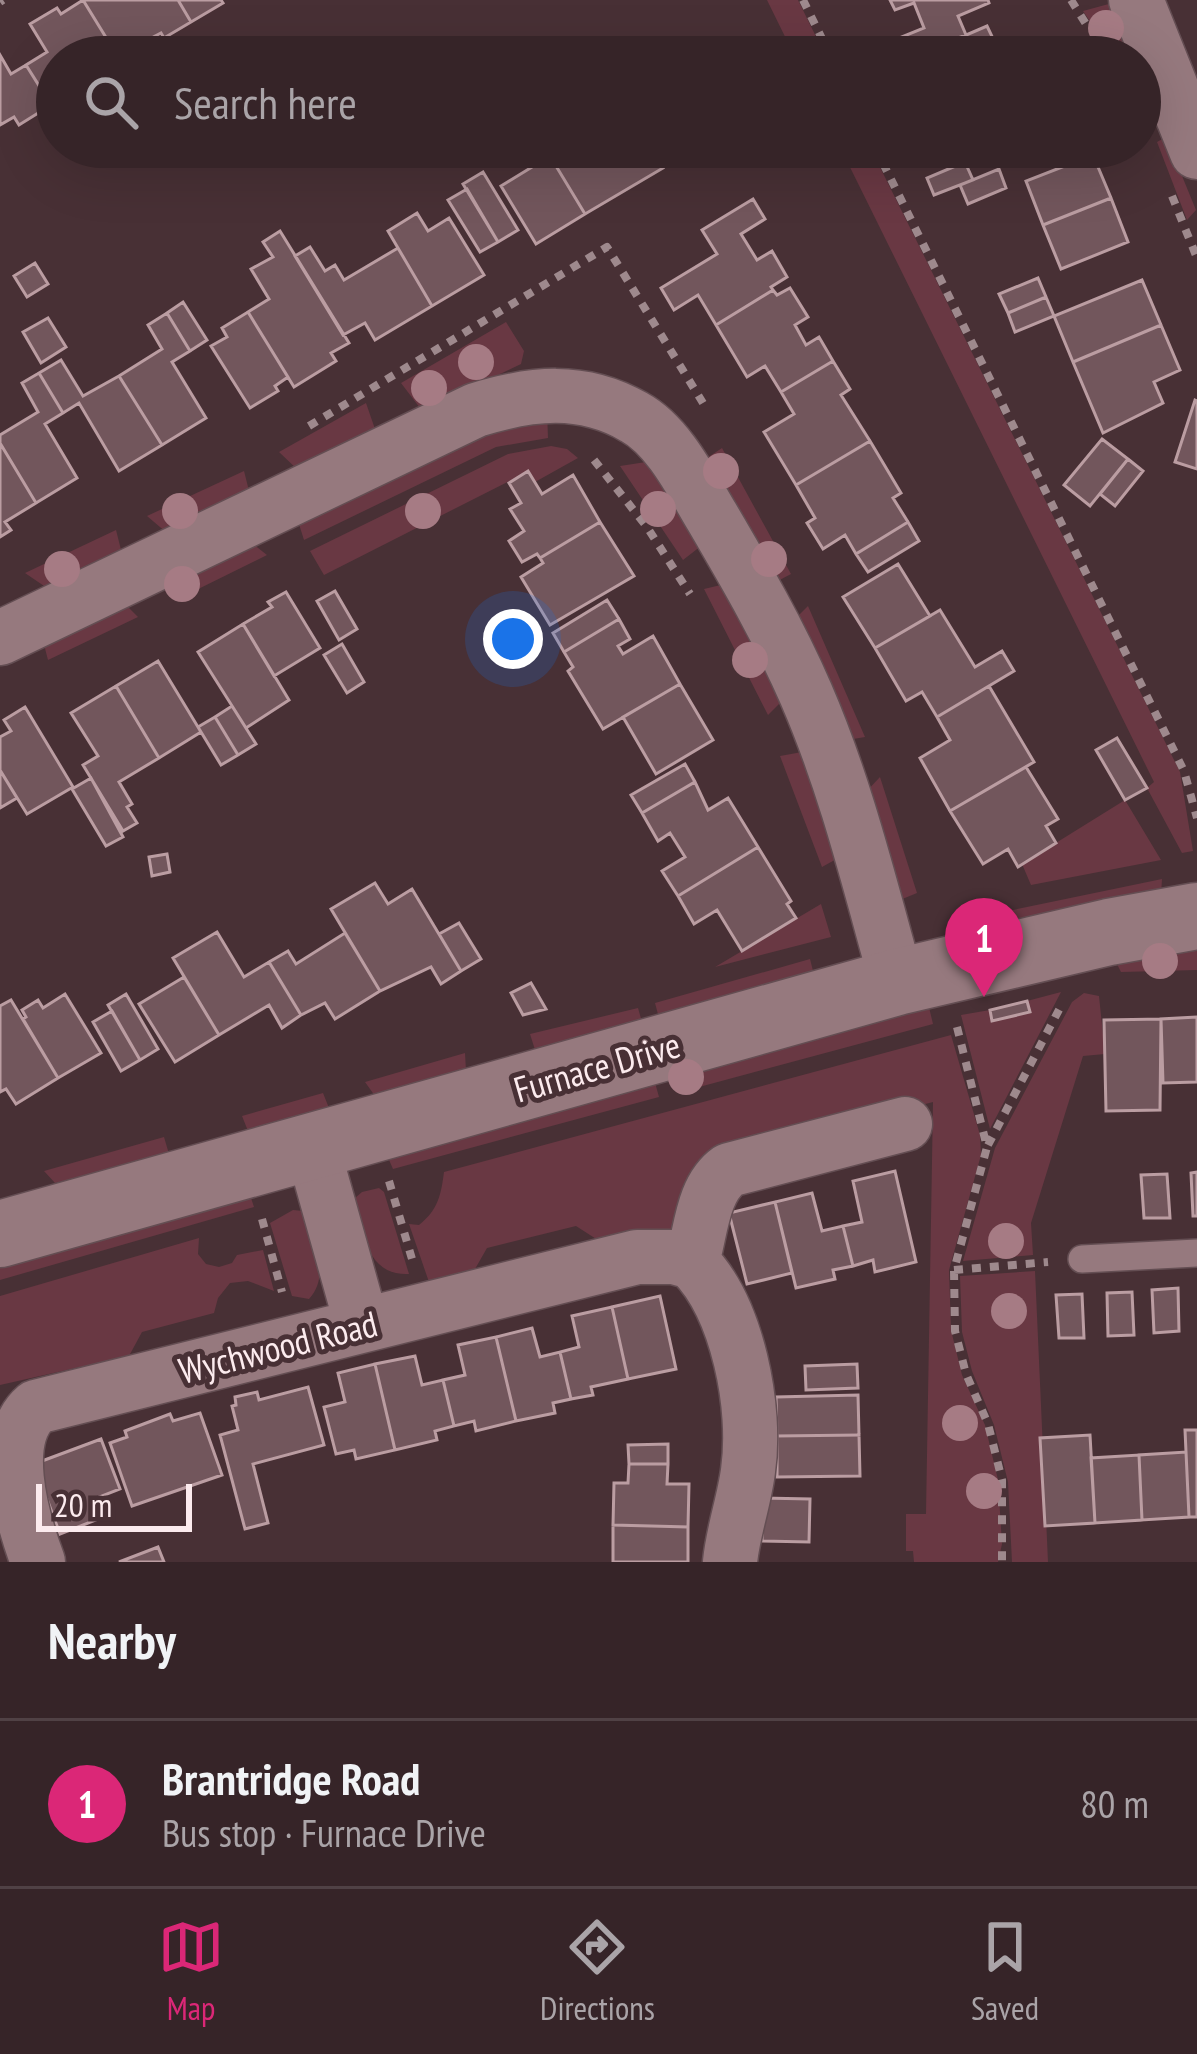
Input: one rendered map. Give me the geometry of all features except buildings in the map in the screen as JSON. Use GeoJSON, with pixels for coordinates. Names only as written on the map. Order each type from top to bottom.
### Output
{"type":"FeatureCollection","features":[{"type":"Feature","properties":{"kind":"street"},"geometry":{"type":"LineString","coordinates":[[1136,0],[1150,36]]}},
{"type":"Feature","properties":{"kind":"street"},"geometry":{"type":"LineString","coordinates":[[1161,62],[1197,152]]}},
{"type":"Feature","properties":{"kind":"street"},"geometry":{"type":"LineString","coordinates":[[0,638],[476,410],[518,397],[557,394],[602,401],[639,419],[664,446],[686,474],[768,611],[808,699],[839,786],[897,982]]}},
{"type":"Feature","properties":{"kind":"street","name":"Furnace Drive"},"geometry":{"type":"LineString","coordinates":[[0,1234],[897,982],[1197,916]]}},
{"type":"Feature","properties":{"kind":"street"},"geometry":{"type":"LineString","coordinates":[[730,1562],[748,1474],[749,1406],[722,1307],[707,1277],[692,1262],[709,1196],[717,1179],[729,1170],[905,1124]]}},
{"type":"Feature","properties":{"kind":"street"},"geometry":{"type":"LineString","coordinates":[[312,1146],[362,1325]]}},
{"type":"Feature","properties":{"kind":"street","name":"Wychwood Road"},"geometry":{"type":"LineString","coordinates":[[38,1562],[6,1473],[1,1445],[12,1423],[36,1408],[638,1257],[692,1262]]}},
{"type":"Feature","properties":{"kind":"lane"},"geometry":{"type":"LineString","coordinates":[[1082,1259],[1197,1253]]}},
{"type":"Feature","properties":{"kind":"path"},"geometry":{"type":"LineString","coordinates":[[803,0],[821,36]]}},
{"type":"Feature","properties":{"kind":"path"},"geometry":{"type":"LineString","coordinates":[[885,168],[1184,771],[1197,818]]}},
{"type":"Feature","properties":{"kind":"path"},"geometry":{"type":"LineString","coordinates":[[294,435],[607,247],[711,417]]}},
{"type":"Feature","properties":{"kind":"path"},"geometry":{"type":"LineString","coordinates":[[583,450],[603,467],[694,600]]}},
{"type":"Feature","properties":{"kind":"path"},"geometry":{"type":"LineString","coordinates":[[1002,1562],[1002,1480],[955,1331],[954,1270],[988,1147],[1063,1002]]}},
{"type":"Feature","properties":{"kind":"path"},"geometry":{"type":"LineString","coordinates":[[956,1026],[988,1147]]}},
{"type":"Feature","properties":{"kind":"path"},"geometry":{"type":"LineString","coordinates":[[389,1180],[427,1310]]}},
{"type":"Feature","properties":{"kind":"path"},"geometry":{"type":"LineString","coordinates":[[954,1270],[1082,1259]]}},
{"type":"Feature","properties":{"kind":"shaded area"},"geometry":{"type":"Polygon","coordinates":[[[767,0],[798,0],[816,36],[785,36],[767,0]]]}},
{"type":"Feature","properties":{"kind":"shaded area"},"geometry":{"type":"Polygon","coordinates":[[[1116,2],[1129,36],[1100,36],[1083,11],[1116,2]]]}},
{"type":"Feature","properties":{"kind":"shaded area"},"geometry":{"type":"Polygon","coordinates":[[[1166,137],[1196,210],[1187,220],[1161,152],[1161,140],[1166,137]]]}},
{"type":"Feature","properties":{"kind":"shaded area"},"geometry":{"type":"Polygon","coordinates":[[[850,168],[880,168],[1180,772],[1193,851],[1182,853],[1147,788],[1154,782],[850,168]]]}},
{"type":"Feature","properties":{"kind":"shaded area"},"geometry":{"type":"Polygon","coordinates":[[[506,322],[524,351],[521,364],[420,408],[401,383],[506,322]]]}},
{"type":"Feature","properties":{"kind":"shaded area"},"geometry":{"type":"Polygon","coordinates":[[[366,403],[375,429],[299,471],[279,452],[366,403]]]}},
{"type":"Feature","properties":{"kind":"shaded area"},"geometry":{"type":"Polygon","coordinates":[[[547,411],[548,438],[496,447],[304,540],[298,521],[495,425],[547,411]]]}},
{"type":"Feature","properties":{"kind":"shaded area"},"geometry":{"type":"Polygon","coordinates":[[[551,446],[567,449],[578,458],[535,482],[527,472],[324,575],[310,551],[508,454],[551,446]]]}},
{"type":"Feature","properties":{"kind":"shaded area"},"geometry":{"type":"Polygon","coordinates":[[[722,448],[791,574],[774,583],[701,462],[722,448]]]}},
{"type":"Feature","properties":{"kind":"shaded area"},"geometry":{"type":"Polygon","coordinates":[[[646,462],[701,546],[683,560],[620,466],[646,462]]]}},
{"type":"Feature","properties":{"kind":"shaded area"},"geometry":{"type":"Polygon","coordinates":[[[244,471],[250,495],[167,533],[147,516],[244,471]]]}},
{"type":"Feature","properties":{"kind":"shaded area"},"geometry":{"type":"Polygon","coordinates":[[[116,530],[122,554],[47,588],[25,573],[116,530]]]}},
{"type":"Feature","properties":{"kind":"shaded area"},"geometry":{"type":"Polygon","coordinates":[[[248,540],[267,555],[178,599],[174,576],[248,540]]]}},
{"type":"Feature","properties":{"kind":"shaded area"},"geometry":{"type":"Polygon","coordinates":[[[725,584],[783,700],[768,715],[704,589],[725,584]]]}},
{"type":"Feature","properties":{"kind":"shaded area"},"geometry":{"type":"Polygon","coordinates":[[[120,599],[138,617],[48,660],[42,637],[120,599]]]}},
{"type":"Feature","properties":{"kind":"shaded area"},"geometry":{"type":"Polygon","coordinates":[[[808,606],[865,737],[847,740],[792,622],[808,606]]]}},
{"type":"Feature","properties":{"kind":"shaded area"},"geometry":{"type":"Polygon","coordinates":[[[802,752],[840,857],[822,867],[780,756],[802,752]]]}},
{"type":"Feature","properties":{"kind":"shaded area"},"geometry":{"type":"Polygon","coordinates":[[[880,777],[917,893],[895,902],[864,794],[880,777]]]}},
{"type":"Feature","properties":{"kind":"shaded area"},"geometry":{"type":"Polygon","coordinates":[[[1125,800],[1161,860],[1031,885],[1022,864],[1125,800]]]}},
{"type":"Feature","properties":{"kind":"shaded area"},"geometry":{"type":"Polygon","coordinates":[[[1162,879],[1161,895],[956,940],[960,921],[1162,879]]]}},
{"type":"Feature","properties":{"kind":"shaded area"},"geometry":{"type":"Polygon","coordinates":[[[821,904],[831,937],[715,967],[821,904]]]}},
{"type":"Feature","properties":{"kind":"shaded area"},"geometry":{"type":"Polygon","coordinates":[[[1197,947],[1197,970],[1121,972],[1116,962],[1197,947]]]}},
{"type":"Feature","properties":{"kind":"shaded area"},"geometry":{"type":"Polygon","coordinates":[[[810,959],[815,979],[659,1018],[655,1003],[810,959]]]}},
{"type":"Feature","properties":{"kind":"shaded area"},"geometry":{"type":"Polygon","coordinates":[[[1061,992],[990,1129],[961,1015],[990,1010],[992,1020],[1030,1011],[1027,1001],[1061,992]]]}},
{"type":"Feature","properties":{"kind":"shaded area"},"geometry":{"type":"Polygon","coordinates":[[[1084,993],[1099,996],[1105,1054],[1083,1056],[1031,1223],[1033,1255],[963,1261],[995,1148],[1072,1002],[1084,993]]]}},
{"type":"Feature","properties":{"kind":"shaded area"},"geometry":{"type":"Polygon","coordinates":[[[928,1003],[933,1024],[677,1093],[671,1072],[928,1003]]]}},
{"type":"Feature","properties":{"kind":"shaded area"},"geometry":{"type":"Polygon","coordinates":[[[638,1008],[642,1022],[536,1053],[530,1034],[638,1008]]]}},
{"type":"Feature","properties":{"kind":"shaded area"},"geometry":{"type":"Polygon","coordinates":[[[951,1035],[980,1135],[981,1155],[949,1270],[951,1330],[962,1375],[985,1425],[998,1480],[1002,1544],[998,1562],[914,1562],[913,1551],[906,1551],[906,1514],[926,1514],[933,1102],[716,1158],[674,1228],[604,1244],[576,1226],[487,1248],[471,1276],[430,1285],[409,1224],[419,1225],[430,1214],[444,1172],[951,1035]]]}},
{"type":"Feature","properties":{"kind":"shaded area"},"geometry":{"type":"Polygon","coordinates":[[[465,1053],[466,1071],[375,1096],[365,1082],[465,1053]]]}},
{"type":"Feature","properties":{"kind":"shaded area"},"geometry":{"type":"Polygon","coordinates":[[[654,1079],[659,1097],[393,1169],[386,1153],[654,1079]]]}},
{"type":"Feature","properties":{"kind":"shaded area"},"geometry":{"type":"Polygon","coordinates":[[[323,1093],[329,1108],[248,1131],[242,1116],[323,1093]]]}},
{"type":"Feature","properties":{"kind":"shaded area"},"geometry":{"type":"Polygon","coordinates":[[[164,1137],[169,1154],[55,1183],[44,1171],[164,1137]]]}},
{"type":"Feature","properties":{"kind":"shaded area"},"geometry":{"type":"Polygon","coordinates":[[[379,1188],[409,1274],[383,1267],[368,1249],[355,1198],[379,1188]]]}},
{"type":"Feature","properties":{"kind":"shaded area"},"geometry":{"type":"Polygon","coordinates":[[[249,1192],[254,1207],[0,1280],[0,1257],[249,1192]]]}},
{"type":"Feature","properties":{"kind":"shaded area"},"geometry":{"type":"Polygon","coordinates":[[[293,1210],[303,1211],[318,1256],[319,1279],[309,1299],[292,1296],[270,1223],[293,1210]]]}},
{"type":"Feature","properties":{"kind":"shaded area"},"geometry":{"type":"Polygon","coordinates":[[[199,1238],[198,1254],[206,1264],[219,1267],[232,1263],[237,1255],[263,1250],[274,1291],[248,1281],[230,1283],[214,1313],[142,1332],[129,1356],[0,1385],[0,1296],[199,1238]]]}},
{"type":"Feature","properties":{"kind":"shaded area"},"geometry":{"type":"Polygon","coordinates":[[[1035,1271],[1048,1562],[1012,1562],[1008,1482],[962,1332],[960,1276],[1035,1271]]]}},
{"type":"Feature","properties":{"kind":"place","name":"Brantridge Road"},"geometry":{"type":"Point","coordinates":[984,997]}}]}
